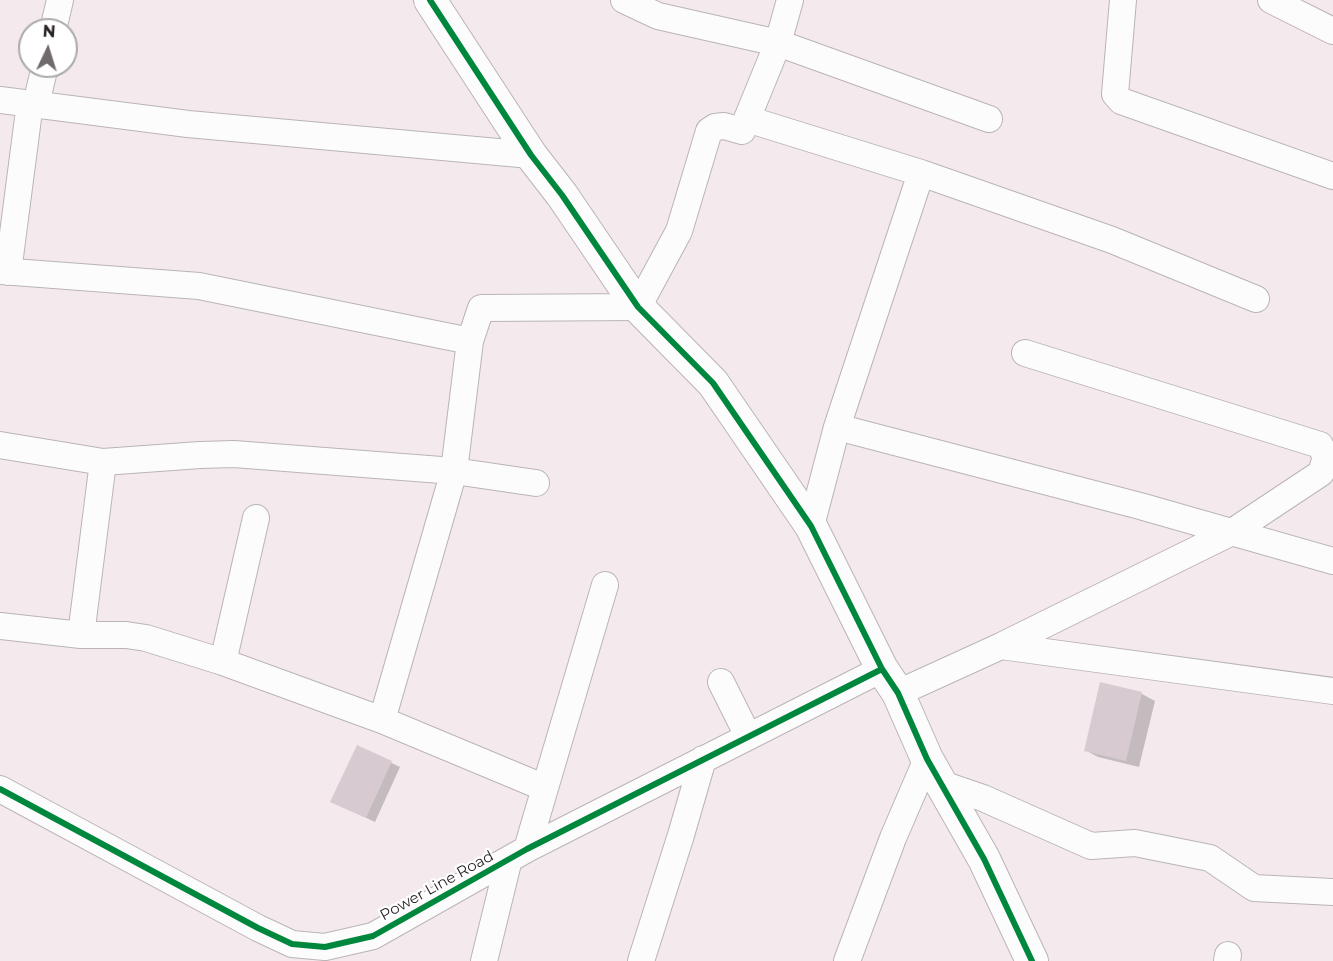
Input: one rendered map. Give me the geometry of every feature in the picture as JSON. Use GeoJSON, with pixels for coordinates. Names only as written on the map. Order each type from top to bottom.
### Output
{"type":"FeatureCollection","features":[{"type":"Feature","properties":{"kind":"street"},"geometry":{"type":"LineString","coordinates":[[56,18],[60,0]]}},
{"type":"Feature","properties":{"kind":"street"},"geometry":{"type":"LineString","coordinates":[[430,0],[531,155],[562,195],[638,307],[712,382],[811,526],[935,771],[984,859],[1032,961]]}},
{"type":"Feature","properties":{"kind":"street"},"geometry":{"type":"LineString","coordinates":[[624,0],[658,16],[778,43],[989,119]]}},
{"type":"Feature","properties":{"kind":"street"},"geometry":{"type":"LineString","coordinates":[[638,307],[679,231],[709,131],[715,127],[724,126],[742,131],[778,43],[790,0]]}},
{"type":"Feature","properties":{"kind":"street"},"geometry":{"type":"LineString","coordinates":[[1123,0],[1116,94],[1121,101],[1333,176]]}},
{"type":"Feature","properties":{"kind":"street"},"geometry":{"type":"LineString","coordinates":[[1271,0],[1333,31]]}},
{"type":"Feature","properties":{"kind":"street"},"geometry":{"type":"LineString","coordinates":[[41,78],[33,104],[4,271],[199,286],[470,341]]}},
{"type":"Feature","properties":{"kind":"street"},"geometry":{"type":"LineString","coordinates":[[0,100],[188,124],[531,155]]}},
{"type":"Feature","properties":{"kind":"street"},"geometry":{"type":"LineString","coordinates":[[747,119],[921,173],[1112,240],[1256,299]]}},
{"type":"Feature","properties":{"kind":"street"},"geometry":{"type":"LineString","coordinates":[[811,526],[837,427],[921,173]]}},
{"type":"Feature","properties":{"kind":"street"},"geometry":{"type":"LineString","coordinates":[[382,720],[454,471],[470,341],[481,308],[638,307]]}},
{"type":"Feature","properties":{"kind":"street","name":"Power Line Road"},"geometry":{"type":"LineString","coordinates":[[0,789],[258,928],[292,944],[299,953],[373,936],[518,854],[748,736],[890,681],[1001,646],[1232,532],[1321,472],[1326,457],[1320,445],[1025,353]]}},
{"type":"Feature","properties":{"kind":"street"},"geometry":{"type":"LineString","coordinates":[[837,427],[1140,506],[1333,561]]}},
{"type":"Feature","properties":{"kind":"street"},"geometry":{"type":"LineString","coordinates":[[0,445],[103,462],[234,454],[454,471],[536,483]]}},
{"type":"Feature","properties":{"kind":"street"},"geometry":{"type":"LineString","coordinates":[[81,635],[103,462]]}},
{"type":"Feature","properties":{"kind":"street"},"geometry":{"type":"LineString","coordinates":[[223,662],[256,518]]}},
{"type":"Feature","properties":{"kind":"street"},"geometry":{"type":"LineString","coordinates":[[484,961],[518,854],[545,788],[604,585]]}},
{"type":"Feature","properties":{"kind":"street"},"geometry":{"type":"LineString","coordinates":[[0,627],[81,635],[126,635],[146,638],[223,662],[382,720],[545,788]]}},
{"type":"Feature","properties":{"kind":"street"},"geometry":{"type":"LineString","coordinates":[[1001,646],[1333,691]]}},
{"type":"Feature","properties":{"kind":"street"},"geometry":{"type":"LineString","coordinates":[[721,682],[748,736]]}},
{"type":"Feature","properties":{"kind":"street"},"geometry":{"type":"LineString","coordinates":[[641,961],[703,759]]}},
{"type":"Feature","properties":{"kind":"street"},"geometry":{"type":"LineString","coordinates":[[935,771],[983,798],[1091,846],[1136,843],[1210,858],[1254,888],[1333,892]]}},
{"type":"Feature","properties":{"kind":"street"},"geometry":{"type":"LineString","coordinates":[[847,961],[893,838],[935,771]]}},
{"type":"Feature","properties":{"kind":"building"},"geometry":{"type":"Polygon","coordinates":[[[1100,682],[1142,692],[1126,761],[1084,751],[1100,682]]]}},
{"type":"Feature","properties":{"kind":"building"},"geometry":{"type":"Polygon","coordinates":[[[357,745],[392,761],[366,818],[330,802],[357,745]]]}},
{"type":"Feature","properties":{"kind":"cycle path"},"geometry":{"type":"LineString","coordinates":[[430,0],[531,155],[562,195],[638,307],[713,383],[811,526],[882,669],[898,693],[927,759],[984,859],[1032,961]]}},
{"type":"Feature","properties":{"kind":"cycle path"},"geometry":{"type":"LineString","coordinates":[[0,789],[258,928],[292,944],[325,947],[373,936],[527,849],[882,669]]}}]}
